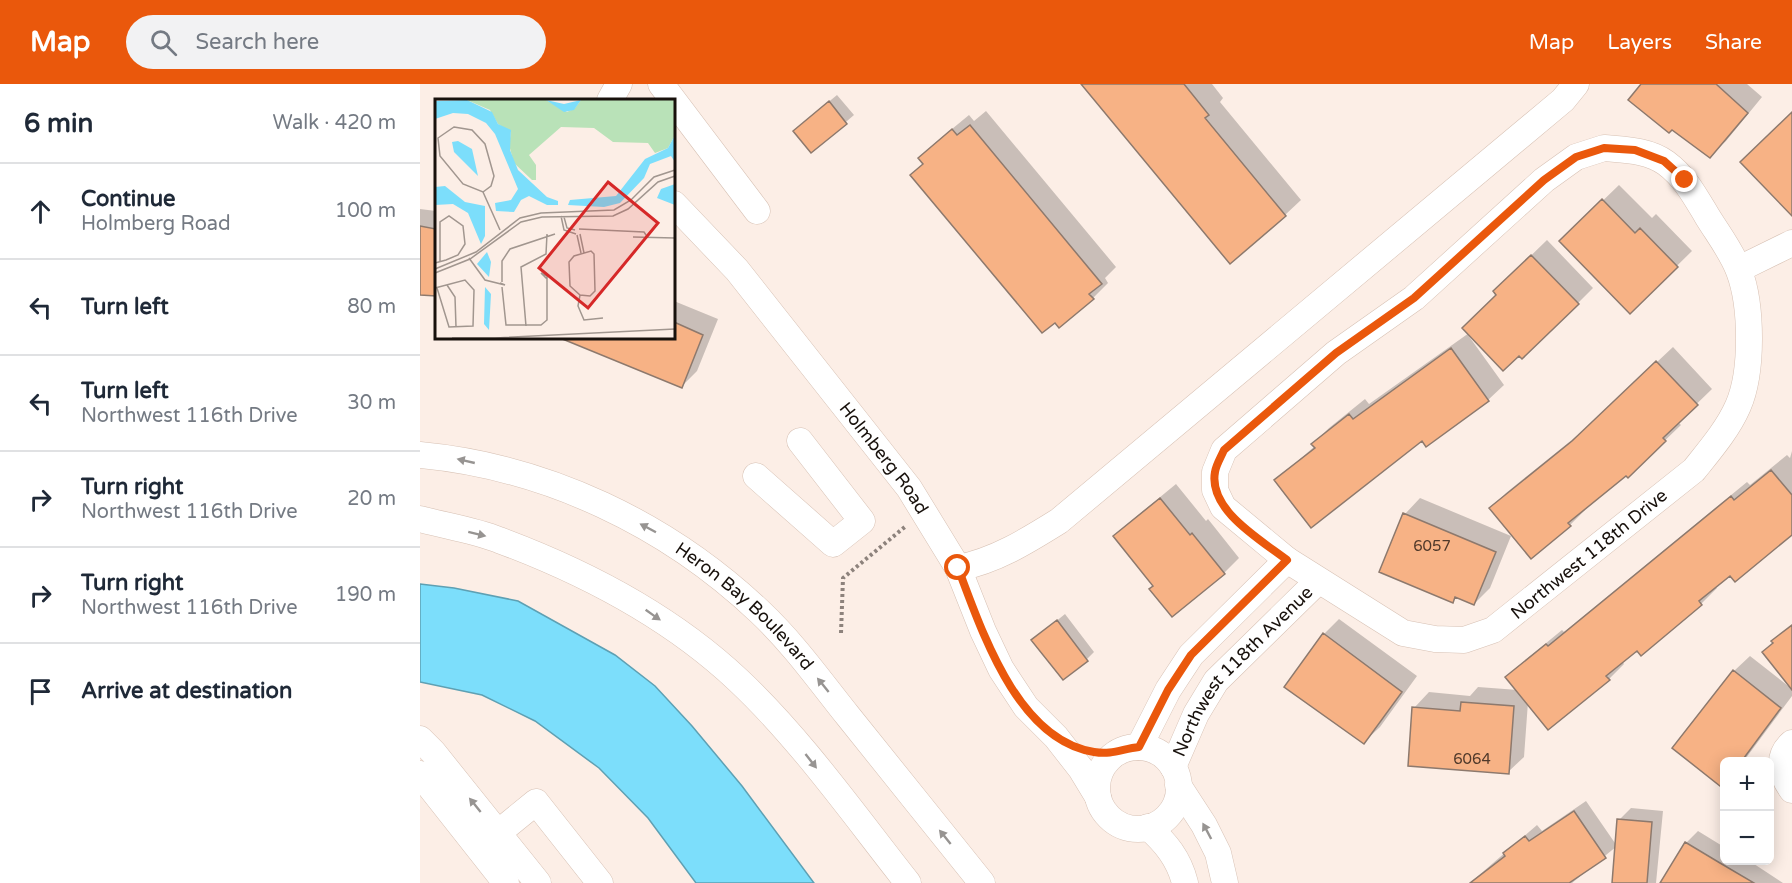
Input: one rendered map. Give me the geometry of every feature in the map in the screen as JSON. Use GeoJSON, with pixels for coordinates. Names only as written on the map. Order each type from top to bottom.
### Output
{"type":"FeatureCollection","features":[{"type":"Feature","properties":{"kind":"street"},"geometry":{"type":"LineString","coordinates":[[611,99],[619,84]]}},
{"type":"Feature","properties":{"kind":"street"},"geometry":{"type":"LineString","coordinates":[[661,84],[672,99]]}},
{"type":"Feature","properties":{"kind":"street"},"geometry":{"type":"LineString","coordinates":[[958,568],[978,564],[1021,545],[1059,521],[1554,107],[1576,84]]}},
{"type":"Feature","properties":{"kind":"street"},"geometry":{"type":"LineString","coordinates":[[675,102],[757,210]]}},
{"type":"Feature","properties":{"kind":"street","name":"Northwest 118th Drive"},"geometry":{"type":"LineString","coordinates":[[1604,148],[1635,150],[1664,161],[1685,180],[1738,269],[1746,293],[1749,330],[1746,370],[1738,405],[1719,437],[1694,470],[1493,630],[1464,640],[1435,639],[1403,633],[1287,560],[1223,507],[1215,490],[1215,472],[1224,450],[1336,353],[1414,298],[1544,180],[1576,157],[1604,148]]}},
{"type":"Feature","properties":{"kind":"street","name":"Holmberg Road"},"geometry":{"type":"LineString","coordinates":[[675,205],[736,270],[909,488],[958,568],[1001,669],[1026,707],[1056,737],[1081,769],[1098,797]]}},
{"type":"Feature","properties":{"kind":"street"},"geometry":{"type":"LineString","coordinates":[[1738,269],[1792,243]]}},
{"type":"Feature","properties":{"kind":"street"},"geometry":{"type":"LineString","coordinates":[[756,476],[832,544],[862,521],[800,441]]}},
{"type":"Feature","properties":{"kind":"street","name":"Heron Bay Boulevard"},"geometry":{"type":"LineString","coordinates":[[420,455],[455,458],[516,472],[594,499],[656,532],[709,568],[761,613],[803,660],[982,883]]}},
{"type":"Feature","properties":{"kind":"street"},"geometry":{"type":"LineString","coordinates":[[420,519],[498,539],[581,575],[638,604],[689,640],[738,680],[791,736],[908,883]]}},
{"type":"Feature","properties":{"kind":"street","name":"Northwest 118th Avenue"},"geometry":{"type":"LineString","coordinates":[[1127,750],[1191,655],[1287,560]]}},
{"type":"Feature","properties":{"kind":"street","name":"Northwest 118th Avenue"},"geometry":{"type":"LineString","coordinates":[[1225,883],[1218,853],[1175,776],[1196,714],[1216,681],[1318,581]]}},
{"type":"Feature","properties":{"kind":"street"},"geometry":{"type":"LineString","coordinates":[[1222,623],[1248,649]]}},
{"type":"Feature","properties":{"kind":"street","name":"Holmberg Road"},"geometry":{"type":"LineString","coordinates":[[1056,737],[1080,749],[1127,750]]}},
{"type":"Feature","properties":{"kind":"street"},"geometry":{"type":"LineString","coordinates":[[420,738],[538,883]]}},
{"type":"Feature","properties":{"kind":"street"},"geometry":{"type":"LineString","coordinates":[[1792,743],[1788,746],[1781,765],[1784,779],[1792,790]]}},
{"type":"Feature","properties":{"kind":"street"},"geometry":{"type":"LineString","coordinates":[[1127,750],[1152,750],[1164,756],[1175,776],[1174,807],[1167,816],[1148,827],[1135,828],[1117,822],[1103,809],[1098,797],[1097,784],[1106,761],[1127,750]]}},
{"type":"Feature","properties":{"kind":"street"},"geometry":{"type":"LineString","coordinates":[[420,774],[506,883]]}},
{"type":"Feature","properties":{"kind":"street"},"geometry":{"type":"LineString","coordinates":[[498,833],[536,802],[600,883]]}},
{"type":"Feature","properties":{"kind":"street"},"geometry":{"type":"LineString","coordinates":[[1148,827],[1163,840],[1180,865],[1185,883]]}},
{"type":"Feature","properties":{"kind":"path"},"geometry":{"type":"LineString","coordinates":[[841,633],[843,578],[907,525]]}},
{"type":"Feature","properties":{"kind":"water"},"geometry":{"type":"Polygon","coordinates":[[[420,584],[454,588],[518,601],[615,655],[655,686],[692,726],[742,786],[814,883],[696,883],[648,818],[599,768],[535,721],[482,695],[420,682],[420,584]]]}},
{"type":"Feature","properties":{"kind":"building"},"geometry":{"type":"Polygon","coordinates":[[[1081,84],[1184,84],[1209,115],[1205,118],[1286,216],[1230,264],[1081,84]]]}},
{"type":"Feature","properties":{"kind":"building"},"geometry":{"type":"Polygon","coordinates":[[[1641,84],[1716,84],[1748,113],[1710,158],[1672,130],[1669,133],[1628,100],[1641,84]]]}},
{"type":"Feature","properties":{"kind":"building"},"geometry":{"type":"Polygon","coordinates":[[[829,101],[847,124],[811,153],[793,131],[829,101]]]}},
{"type":"Feature","properties":{"kind":"building"},"geometry":{"type":"Polygon","coordinates":[[[1792,112],[1792,216],[1740,162],[1792,112]]]}},
{"type":"Feature","properties":{"kind":"building"},"geometry":{"type":"Polygon","coordinates":[[[970,125],[1102,284],[1089,294],[1094,299],[1059,328],[1055,323],[1042,333],[910,175],[923,164],[918,158],[952,129],[957,135],[970,125]]]}},
{"type":"Feature","properties":{"kind":"building"},"geometry":{"type":"Polygon","coordinates":[[[1602,199],[1635,233],[1640,228],[1678,267],[1630,314],[1559,241],[1602,199]]]}},
{"type":"Feature","properties":{"kind":"building"},"geometry":{"type":"Polygon","coordinates":[[[420,226],[435,229],[435,296],[420,295],[420,226]]]}},
{"type":"Feature","properties":{"kind":"building"},"geometry":{"type":"Polygon","coordinates":[[[1531,255],[1579,304],[1522,359],[1519,356],[1503,371],[1462,328],[1496,295],[1493,291],[1531,255]]]}},
{"type":"Feature","properties":{"kind":"building"},"geometry":{"type":"Polygon","coordinates":[[[675,322],[703,335],[682,388],[562,339],[675,339],[675,322]]]}},
{"type":"Feature","properties":{"kind":"building"},"geometry":{"type":"Polygon","coordinates":[[[1451,348],[1489,401],[1426,447],[1422,441],[1311,528],[1274,480],[1315,448],[1311,444],[1349,414],[1353,419],[1451,348]]]}},
{"type":"Feature","properties":{"kind":"building"},"geometry":{"type":"Polygon","coordinates":[[[1656,361],[1698,405],[1663,438],[1666,441],[1628,478],[1626,476],[1568,523],[1571,526],[1531,559],[1489,508],[1572,441],[1656,361]]]}},
{"type":"Feature","properties":{"kind":"building"},"geometry":{"type":"Polygon","coordinates":[[[1771,470],[1792,495],[1792,535],[1735,582],[1730,576],[1699,601],[1702,605],[1641,656],[1637,651],[1606,676],[1610,680],[1548,730],[1505,677],[1546,644],[1548,646],[1731,496],[1734,500],[1771,470]]]}},
{"type":"Feature","properties":{"kind":"building"},"geometry":{"type":"Polygon","coordinates":[[[1160,498],[1225,574],[1172,617],[1149,589],[1153,586],[1113,536],[1160,498]]]}},
{"type":"Feature","properties":{"kind":"building"},"geometry":{"type":"Polygon","coordinates":[[[1403,513],[1496,552],[1474,605],[1455,597],[1453,603],[1379,572],[1403,513]]]}},
{"type":"Feature","properties":{"kind":"building"},"geometry":{"type":"Polygon","coordinates":[[[1057,620],[1088,661],[1063,680],[1031,640],[1057,620]]]}},
{"type":"Feature","properties":{"kind":"building"},"geometry":{"type":"Polygon","coordinates":[[[1792,625],[1792,690],[1762,652],[1773,643],[1771,641],[1792,625]]]}},
{"type":"Feature","properties":{"kind":"building"},"geometry":{"type":"Polygon","coordinates":[[[1323,633],[1402,692],[1364,744],[1284,687],[1323,633]]]}},
{"type":"Feature","properties":{"kind":"building"},"geometry":{"type":"Polygon","coordinates":[[[1733,670],[1781,708],[1745,757],[1720,757],[1720,786],[1672,748],[1733,670]]]}},
{"type":"Feature","properties":{"kind":"building"},"geometry":{"type":"Polygon","coordinates":[[[1461,702],[1514,706],[1509,774],[1408,766],[1412,707],[1460,711],[1461,702]]]}},
{"type":"Feature","properties":{"kind":"building"},"geometry":{"type":"Polygon","coordinates":[[[1574,811],[1606,858],[1569,883],[1470,883],[1505,856],[1503,853],[1525,836],[1529,841],[1574,811]]]}},
{"type":"Feature","properties":{"kind":"building"},"geometry":{"type":"Polygon","coordinates":[[[1617,819],[1652,822],[1647,883],[1612,883],[1617,819]]]}},
{"type":"Feature","properties":{"kind":"building"},"geometry":{"type":"Polygon","coordinates":[[[1685,842],[1720,865],[1754,883],[1660,883],[1685,842]]]}},
{"type":"Feature","properties":{"kind":"route"},"geometry":{"type":"LineString","coordinates":[[958,568],[1001,669],[1026,707],[1040,723],[1056,737],[1080,749],[1115,753],[1127,748],[1139,747],[1168,690],[1191,655],[1287,560],[1223,507],[1215,490],[1215,472],[1224,450],[1336,353],[1414,298],[1544,180],[1576,157],[1604,148],[1635,150],[1664,161],[1685,180]]}}]}
